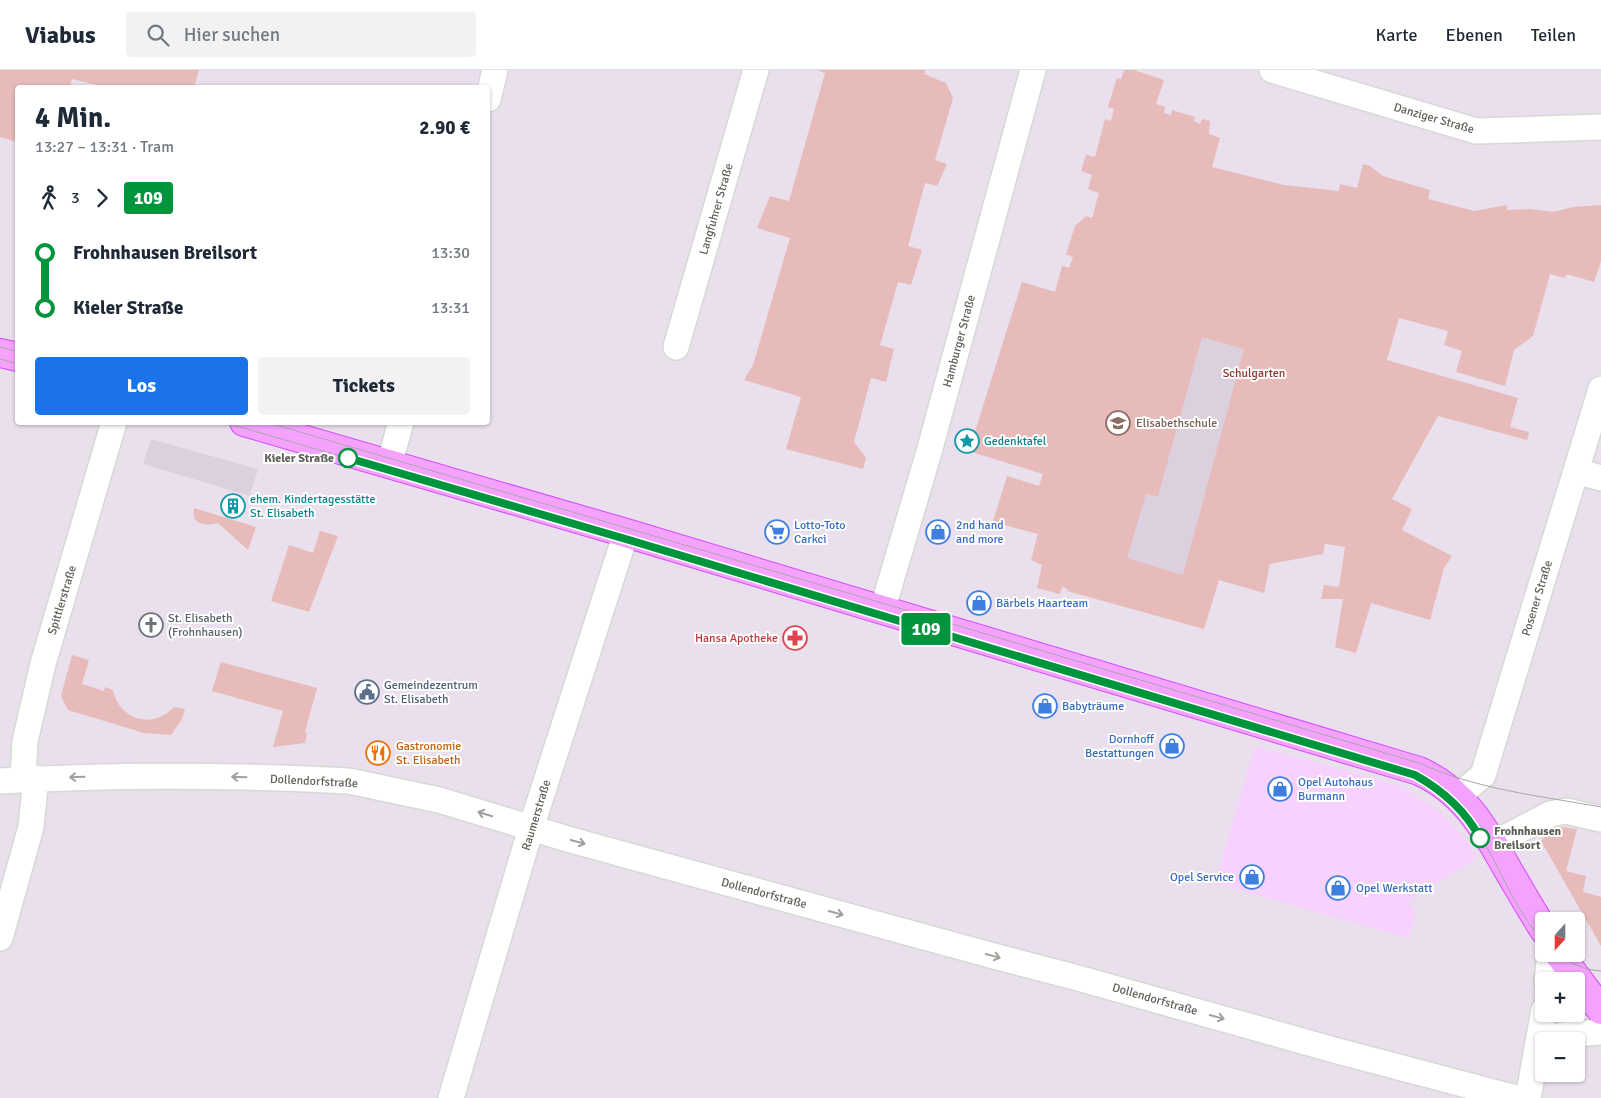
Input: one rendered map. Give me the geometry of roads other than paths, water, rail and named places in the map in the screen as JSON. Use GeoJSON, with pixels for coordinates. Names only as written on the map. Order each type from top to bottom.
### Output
{"type":"FeatureCollection","features":[{"type":"Feature","properties":{"kind":"main road"},"geometry":{"type":"LineString","coordinates":[[0,353],[15,357]]}},
{"type":"Feature","properties":{"kind":"main road"},"geometry":{"type":"LineString","coordinates":[[254,425],[626,533],[1419,771],[1433,777],[1457,797],[1486,830],[1535,915]]}},
{"type":"Feature","properties":{"kind":"main road"},"geometry":{"type":"LineString","coordinates":[[1566,962],[1596,995]]}},
{"type":"Feature","properties":{"kind":"street"},"geometry":{"type":"LineString","coordinates":[[490,91],[495,70]]}},
{"type":"Feature","properties":{"kind":"street","name":"Langfuhrer Straße"},"geometry":{"type":"LineString","coordinates":[[676,347],[756,70]]}},
{"type":"Feature","properties":{"kind":"street","name":"Hamburger Straße"},"geometry":{"type":"LineString","coordinates":[[882,611],[929,452],[1033,70]]}},
{"type":"Feature","properties":{"kind":"street","name":"Danziger Straße"},"geometry":{"type":"LineString","coordinates":[[1272,70],[1476,131],[1601,127]]}},
{"type":"Feature","properties":{"kind":"street","name":"Posener Straße"},"geometry":{"type":"LineString","coordinates":[[1457,797],[1483,775],[1601,389]]}},
{"type":"Feature","properties":{"kind":"street","name":"Spittlerstraße"},"geometry":{"type":"LineString","coordinates":[[0,938],[31,827],[20,780],[26,741],[43,664],[113,425]]}},
{"type":"Feature","properties":{"kind":"street"},"geometry":{"type":"LineString","coordinates":[[389,465],[399,425]]}},
{"type":"Feature","properties":{"kind":"street"},"geometry":{"type":"LineString","coordinates":[[1576,470],[1601,478]]}},
{"type":"Feature","properties":{"kind":"street","name":"Raumerstraße"},"geometry":{"type":"LineString","coordinates":[[451,1098],[531,828],[626,533]]}},
{"type":"Feature","properties":{"kind":"street","name":"Dollendorfstraße"},"geometry":{"type":"LineString","coordinates":[[20,780],[188,775],[350,781],[439,800],[531,828],[1507,1096]]}},
{"type":"Feature","properties":{"kind":"street"},"geometry":{"type":"LineString","coordinates":[[1493,844],[1550,814],[1566,811],[1601,820]]}},
{"type":"Feature","properties":{"kind":"street"},"geometry":{"type":"LineString","coordinates":[[1585,1033],[1601,1032]]}},
{"type":"Feature","properties":{"kind":"street"},"geometry":{"type":"LineString","coordinates":[[1528,1098],[1535,1063]]}},
{"type":"Feature","properties":{"kind":"tram line"},"geometry":{"type":"LineString","coordinates":[[0,347],[15,351]]}},
{"type":"Feature","properties":{"kind":"tram line"},"geometry":{"type":"LineString","coordinates":[[0,359],[15,363]]}},
{"type":"Feature","properties":{"kind":"tram line"},"geometry":{"type":"LineString","coordinates":[[233,425],[629,540],[1415,775],[1446,796],[1466,816],[1482,838],[1514,899],[1535,931]]}},
{"type":"Feature","properties":{"kind":"tram line"},"geometry":{"type":"LineString","coordinates":[[276,425],[1419,763],[1462,779],[1508,791],[1601,807]]}},
{"type":"Feature","properties":{"kind":"tram line","name":"109"},"geometry":{"type":"LineString","coordinates":[[348,458],[1128,688],[1415,775],[1448,797],[1473,825],[1480,838]]}},
{"type":"Feature","properties":{"kind":"tram line"},"geometry":{"type":"LineString","coordinates":[[1570,962],[1577,966],[1601,971]]}},
{"type":"Feature","properties":{"kind":"place","name":"Elisabethschule"},"geometry":{"type":"Point","coordinates":[1118,423]}},
{"type":"Feature","properties":{"kind":"place","name":"Gedenktafel"},"geometry":{"type":"Point","coordinates":[967,441]}},
{"type":"Feature","properties":{"kind":"place","name":"Kieler Straße"},"geometry":{"type":"Point","coordinates":[348,458]}},
{"type":"Feature","properties":{"kind":"place","name":"ehem. Kindertagesstätte St. Elisabeth"},"geometry":{"type":"Point","coordinates":[233,506]}},
{"type":"Feature","properties":{"kind":"place","name":"Lotto-Toto Carkci"},"geometry":{"type":"Point","coordinates":[777,532]}},
{"type":"Feature","properties":{"kind":"place","name":"2nd hand and more"},"geometry":{"type":"Point","coordinates":[938,532]}},
{"type":"Feature","properties":{"kind":"place","name":"Bärbels Haarteam"},"geometry":{"type":"Point","coordinates":[979,603]}},
{"type":"Feature","properties":{"kind":"place","name":"St. Elisabeth (Frohnhausen)"},"geometry":{"type":"Point","coordinates":[151,625]}},
{"type":"Feature","properties":{"kind":"place","name":"Hansa Apotheke"},"geometry":{"type":"Point","coordinates":[795,638]}},
{"type":"Feature","properties":{"kind":"place","name":"Gemeindezentrum St. Elisabeth"},"geometry":{"type":"Point","coordinates":[367,692]}},
{"type":"Feature","properties":{"kind":"place","name":"Babyträume"},"geometry":{"type":"Point","coordinates":[1045,706]}},
{"type":"Feature","properties":{"kind":"place","name":"Dornhoff Bestattungen"},"geometry":{"type":"Point","coordinates":[1172,746]}},
{"type":"Feature","properties":{"kind":"place","name":"Gastronomie St. Elisabeth"},"geometry":{"type":"Point","coordinates":[378,753]}},
{"type":"Feature","properties":{"kind":"place","name":"Opel Autohaus Burmann"},"geometry":{"type":"Point","coordinates":[1280,789]}},
{"type":"Feature","properties":{"kind":"place","name":"Frohnhausen Breilsort"},"geometry":{"type":"Point","coordinates":[1480,838]}},
{"type":"Feature","properties":{"kind":"place","name":"Opel Service"},"geometry":{"type":"Point","coordinates":[1252,877]}},
{"type":"Feature","properties":{"kind":"place","name":"Opel Werkstatt"},"geometry":{"type":"Point","coordinates":[1338,888]}},
{"type":"Feature","properties":{"kind":"park label","name":"Schulgarten"},"geometry":{"type":"Point","coordinates":[1254,373]}}]}
